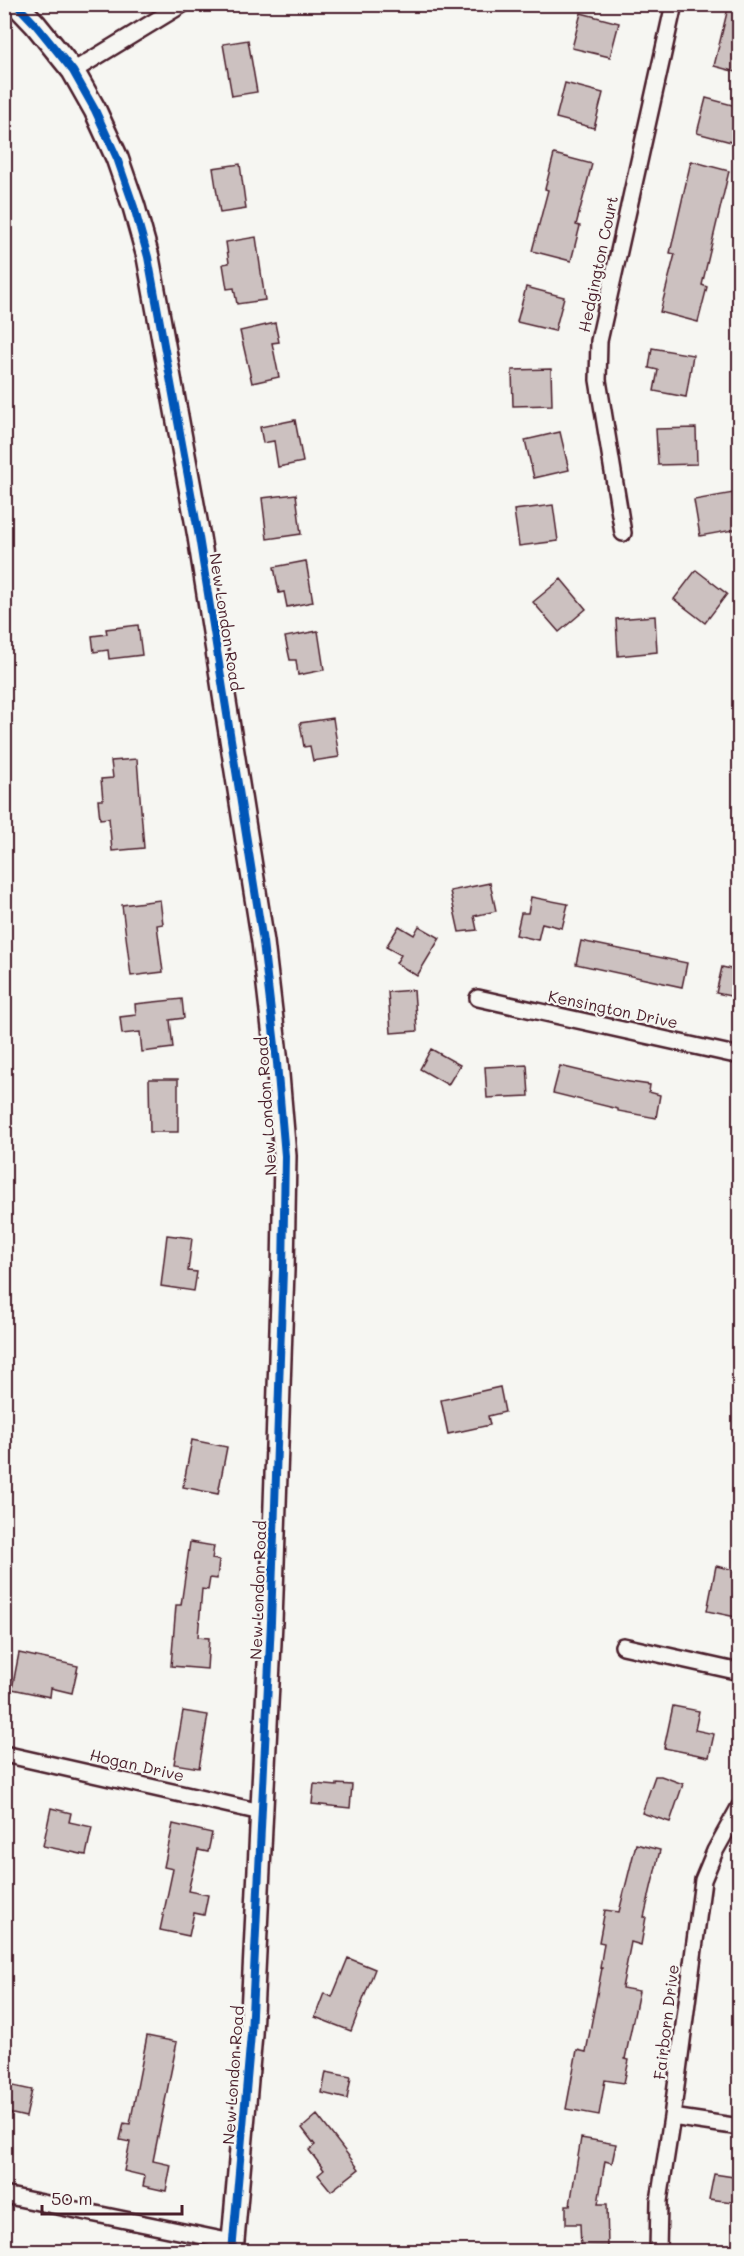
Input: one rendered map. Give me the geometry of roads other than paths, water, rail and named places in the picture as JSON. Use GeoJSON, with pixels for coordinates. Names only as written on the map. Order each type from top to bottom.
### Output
{"type":"FeatureCollection","features":[{"type":"Feature","properties":{"kind":"street","name":"New London Road"},"geometry":{"type":"LineString","coordinates":[[16,4],[73,71],[95,111],[117,158],[148,257],[202,560],[263,942],[278,1063],[285,1156],[284,1259],[271,1622],[251,2034],[232,2247]]}},
{"type":"Feature","properties":{"kind":"street"},"geometry":{"type":"LineString","coordinates":[[73,71],[183,4]]}},
{"type":"Feature","properties":{"kind":"street","name":"Hedgington Court"},"geometry":{"type":"LineString","coordinates":[[623,533],[598,380],[599,341],[674,4]]}},
{"type":"Feature","properties":{"kind":"street","name":"Kensington Drive"},"geometry":{"type":"LineString","coordinates":[[478,998],[740,1056]]}},
{"type":"Feature","properties":{"kind":"street"},"geometry":{"type":"LineString","coordinates":[[623,1646],[740,1672]]}},
{"type":"Feature","properties":{"kind":"street","name":"Hogan Drive"},"geometry":{"type":"LineString","coordinates":[[4,1754],[261,1812]]}},
{"type":"Feature","properties":{"kind":"street","name":"Fairborn Drive"},"geometry":{"type":"LineString","coordinates":[[658,2252],[659,2201],[703,1880],[715,1851],[740,1806]]}},
{"type":"Feature","properties":{"kind":"street"},"geometry":{"type":"LineString","coordinates":[[672,2116],[740,2127]]}},
{"type":"Feature","properties":{"kind":"street"},"geometry":{"type":"LineString","coordinates":[[4,2195],[232,2247]]}}]}
